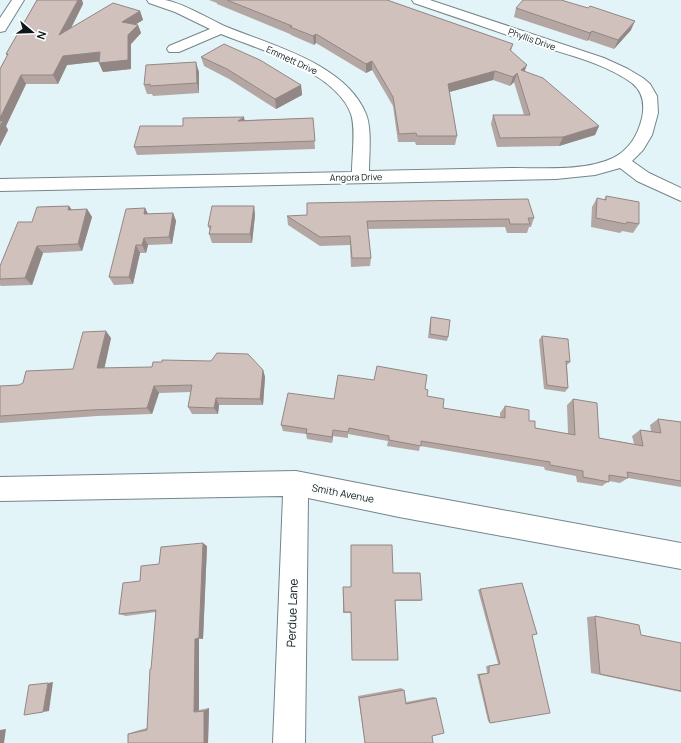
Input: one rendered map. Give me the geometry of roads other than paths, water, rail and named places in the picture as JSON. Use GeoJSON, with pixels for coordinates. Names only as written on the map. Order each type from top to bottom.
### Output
{"type":"FeatureCollection","features":[{"type":"Feature","properties":{"kind":"street"},"geometry":{"type":"LineString","coordinates":[[0,28],[18,0]]}},
{"type":"Feature","properties":{"kind":"street","name":"Emmett Drive"},"geometry":{"type":"LineString","coordinates":[[153,0],[294,59],[325,76],[350,100],[358,115],[360,178]]}},
{"type":"Feature","properties":{"kind":"street","name":"Phyllis Drive"},"geometry":{"type":"LineString","coordinates":[[418,0],[600,63],[635,79],[642,84]]}},
{"type":"Feature","properties":{"kind":"street"},"geometry":{"type":"LineString","coordinates":[[174,48],[221,29]]}},
{"type":"Feature","properties":{"kind":"street","name":"Angora Drive"},"geometry":{"type":"LineString","coordinates":[[0,184],[556,173],[604,167],[622,161],[632,153],[641,142],[648,126],[650,99],[648,91],[642,84]]}},
{"type":"Feature","properties":{"kind":"street"},"geometry":{"type":"LineString","coordinates":[[622,161],[643,177],[681,195]]}},
{"type":"Feature","properties":{"kind":"street","name":"Smith Avenue"},"geometry":{"type":"LineString","coordinates":[[0,489],[296,483],[399,504],[681,556]]}},
{"type":"Feature","properties":{"kind":"street","name":"Perdue Lane"},"geometry":{"type":"LineString","coordinates":[[289,743],[296,483]]}}]}
